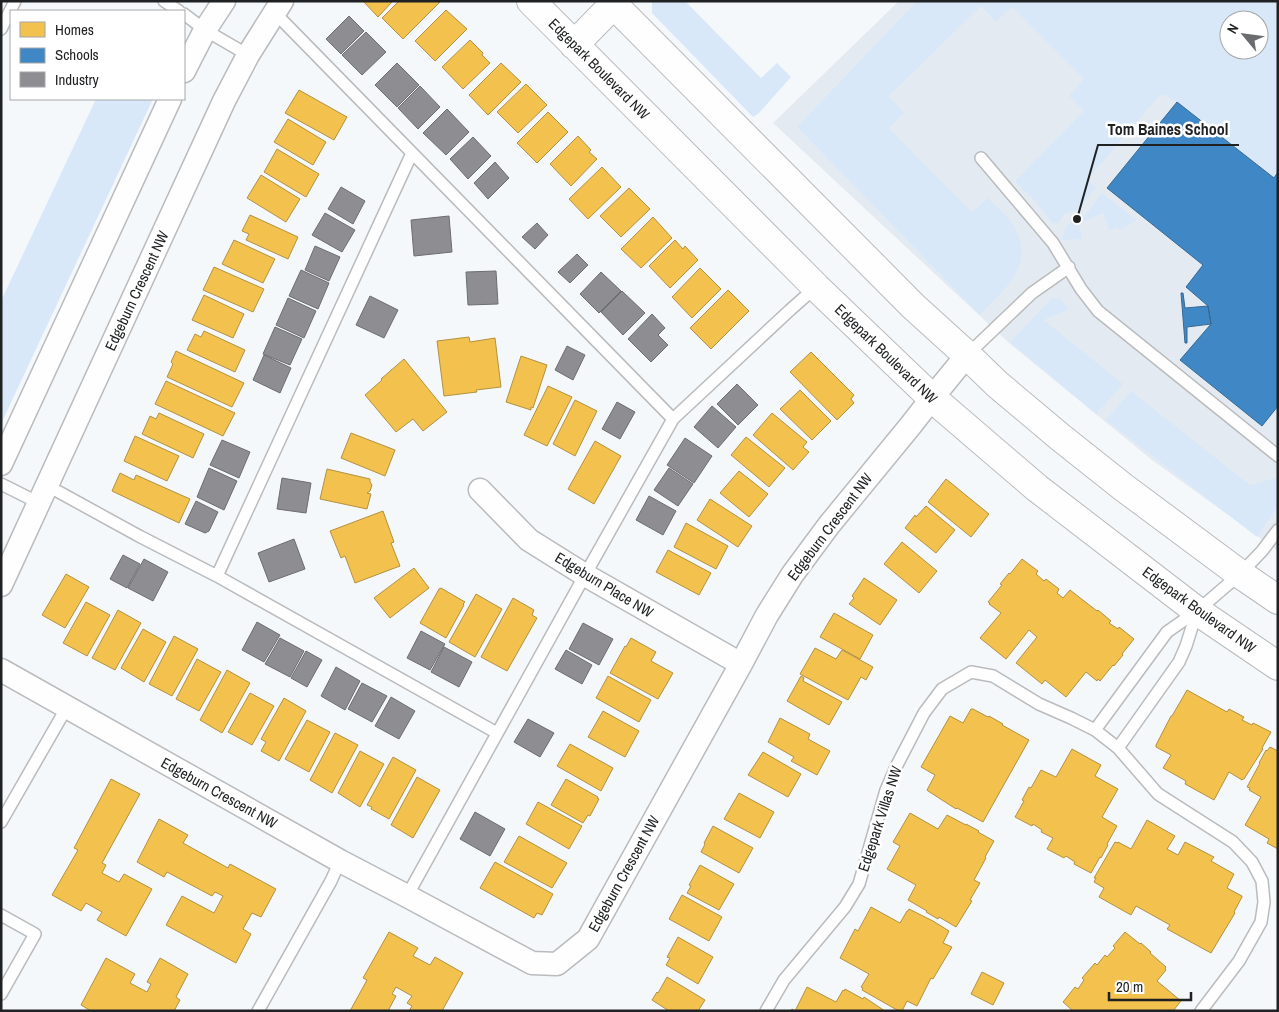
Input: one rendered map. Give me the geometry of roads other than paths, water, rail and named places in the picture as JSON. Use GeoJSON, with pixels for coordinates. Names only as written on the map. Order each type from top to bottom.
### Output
{"type":"FeatureCollection","features":[{"type":"Feature","properties":{"kind":"street"},"geometry":{"type":"LineString","coordinates":[[185,69],[205,30],[224,1]]}},
{"type":"Feature","properties":{"kind":"street","name":"Edgepark Boulevard NW"},"geometry":{"type":"LineString","coordinates":[[531,1],[816,287],[932,398],[1037,488],[1197,611],[1278,666]]}},
{"type":"Feature","properties":{"kind":"street"},"geometry":{"type":"LineString","coordinates":[[574,45],[612,3],[914,306],[997,384],[1123,487],[1278,600]]}},
{"type":"Feature","properties":{"kind":"street","name":"Edgeburn Crescent NW"},"geometry":{"type":"LineString","coordinates":[[1,585],[224,101],[248,55],[278,7]]}},
{"type":"Feature","properties":{"kind":"street"},"geometry":{"type":"LineString","coordinates":[[1,464],[170,100]]}},
{"type":"Feature","properties":{"kind":"street","name":"Edgeburn Crescent NW"},"geometry":{"type":"LineString","coordinates":[[1,670],[340,861],[532,963],[557,964],[588,939],[792,575],[829,525],[967,354]]}},
{"type":"Feature","properties":{"kind":"street","name":"Edgeburn Place NW"},"geometry":{"type":"LineString","coordinates":[[480,490],[529,540],[585,575],[741,664]]}},
{"type":"Feature","properties":{"kind":"lane"},"geometry":{"type":"LineString","coordinates":[[164,1],[178,10]]}},
{"type":"Feature","properties":{"kind":"lane"},"geometry":{"type":"LineString","coordinates":[[278,7],[412,153],[673,419]]}},
{"type":"Feature","properties":{"kind":"lane"},"geometry":{"type":"LineString","coordinates":[[1,29],[10,11]]}},
{"type":"Feature","properties":{"kind":"lane"},"geometry":{"type":"LineString","coordinates":[[185,15],[205,30],[248,55]]}},
{"type":"Feature","properties":{"kind":"lane"},"geometry":{"type":"LineString","coordinates":[[217,576],[412,153]]}},
{"type":"Feature","properties":{"kind":"lane"},"geometry":{"type":"LineString","coordinates":[[981,158],[1053,243],[1081,289],[1098,311],[1278,456]]}},
{"type":"Feature","properties":{"kind":"lane"},"geometry":{"type":"LineString","coordinates":[[967,354],[1032,293],[1068,267]]}},
{"type":"Feature","properties":{"kind":"lane"},"geometry":{"type":"LineString","coordinates":[[406,896],[673,419],[816,287]]}},
{"type":"Feature","properties":{"kind":"lane"},"geometry":{"type":"LineString","coordinates":[[1,484],[44,494],[139,536],[217,576],[497,733]]}},
{"type":"Feature","properties":{"kind":"lane"},"geometry":{"type":"LineString","coordinates":[[1094,730],[1167,632],[1197,611],[1240,574],[1262,551],[1278,530]]}},
{"type":"Feature","properties":{"kind":"lane"},"geometry":{"type":"LineString","coordinates":[[1118,748],[1179,662],[1197,611]]}},
{"type":"Feature","properties":{"kind":"lane","name":"Edgepark Villas NW"},"geometry":{"type":"LineString","coordinates":[[766,1011],[784,980],[845,907],[859,884],[886,790],[924,713],[942,689],[971,672],[993,676],[1039,704],[1094,730],[1118,748],[1158,794],[1233,842],[1252,862],[1262,881],[1264,902],[1261,922],[1238,961],[1201,1011]]}},
{"type":"Feature","properties":{"kind":"lane"},"geometry":{"type":"LineString","coordinates":[[1,822],[67,707]]}},
{"type":"Feature","properties":{"kind":"lane"},"geometry":{"type":"LineString","coordinates":[[258,1011],[331,881],[340,861]]}},
{"type":"Feature","properties":{"kind":"lane"},"geometry":{"type":"LineString","coordinates":[[1,915],[35,934],[1,994]]}},
{"type":"Feature","properties":{"kind":"place","name":"Tom Baines School"},"geometry":{"type":"Point","coordinates":[1077,219]}}]}
